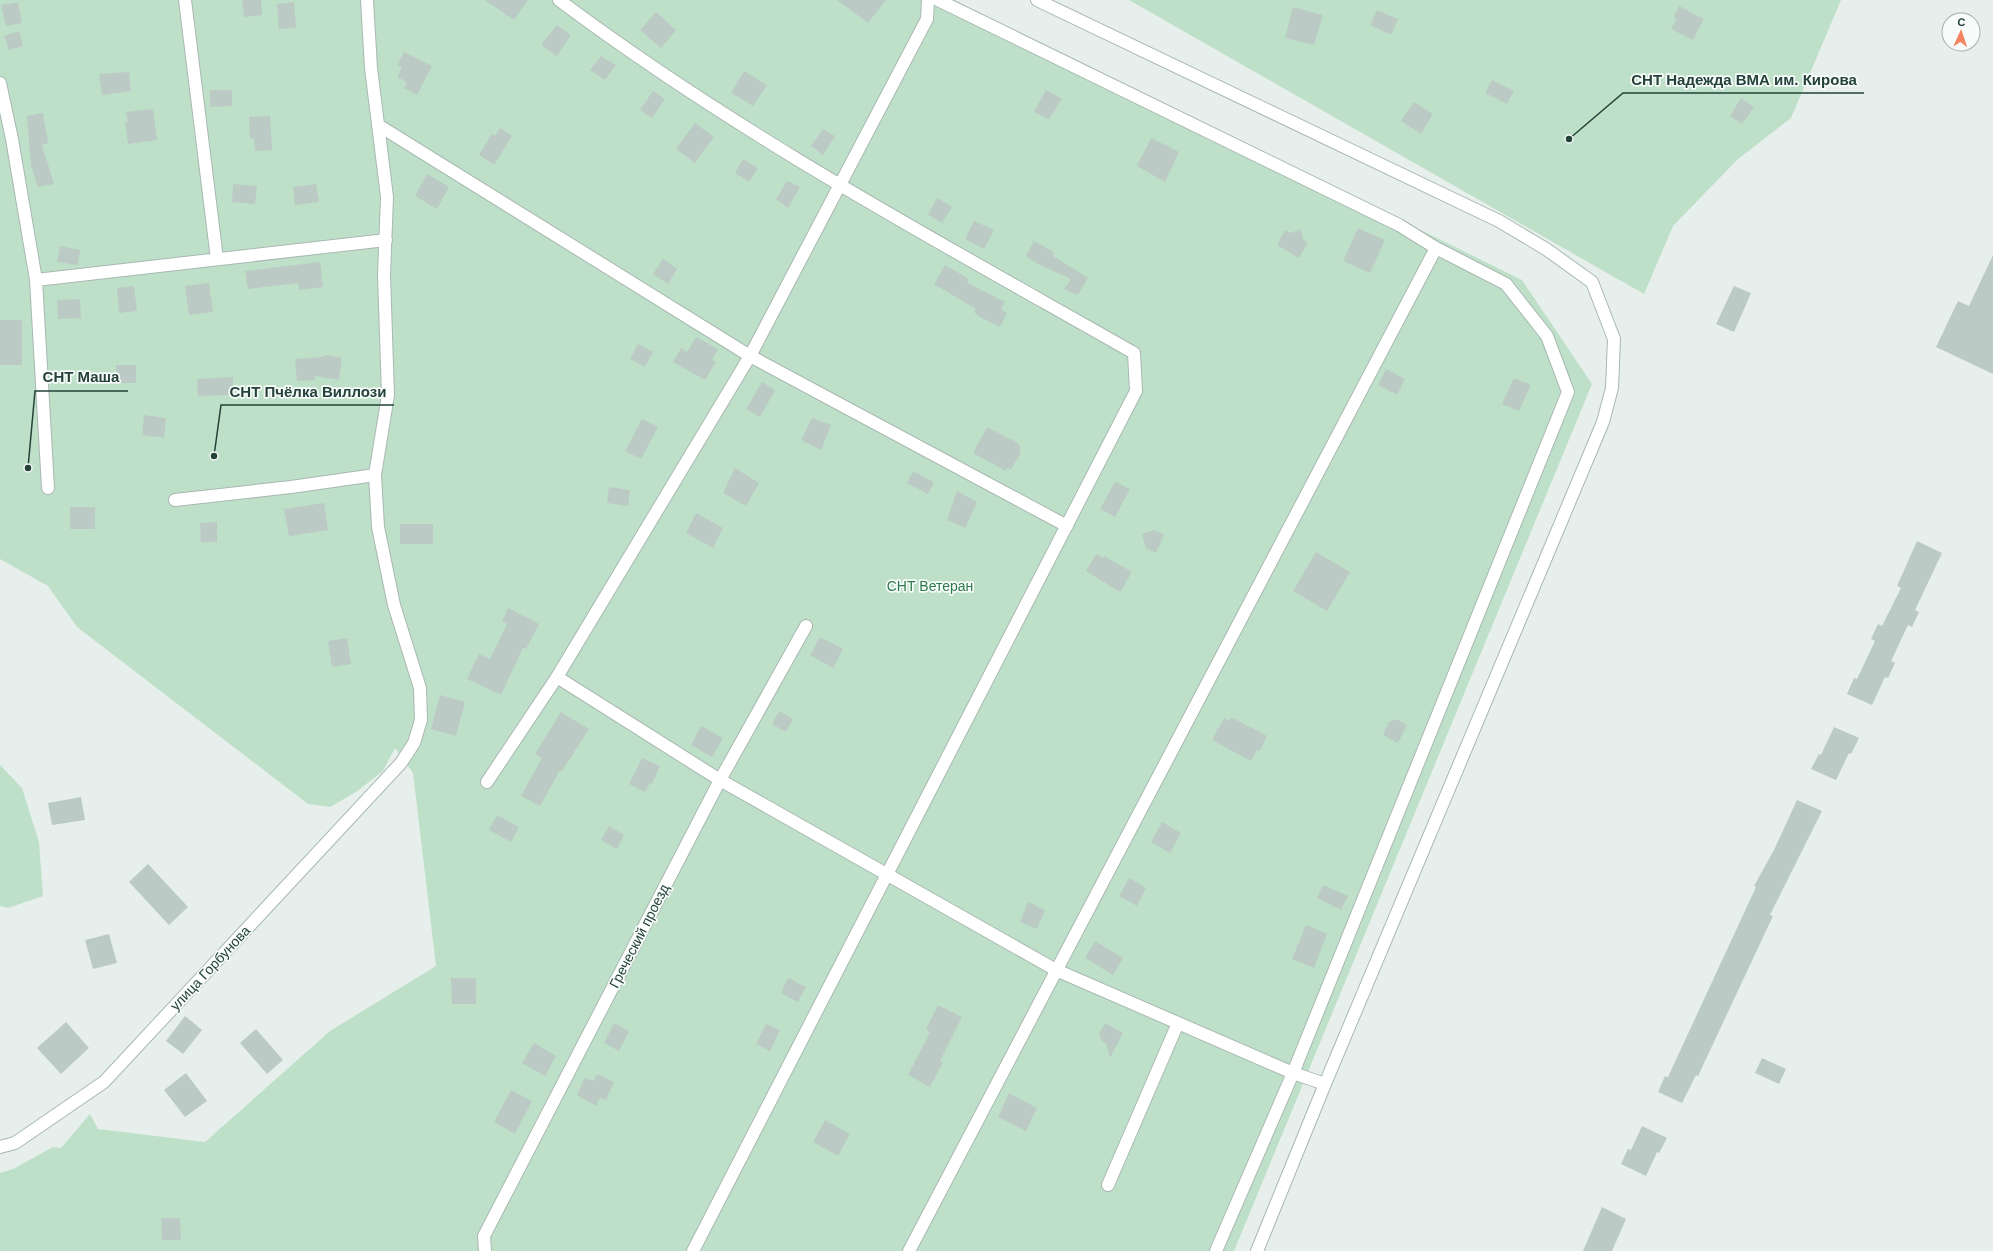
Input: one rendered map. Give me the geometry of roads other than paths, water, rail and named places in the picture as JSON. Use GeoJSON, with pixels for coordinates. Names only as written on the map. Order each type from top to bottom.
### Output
{"type":"FeatureCollection","features":[{"type":"Feature","properties":{"kind":"street"},"geometry":{"type":"LineString","coordinates":[[185,0],[217,259]]}},
{"type":"Feature","properties":{"kind":"street","name":"улица Горбунова"},"geometry":{"type":"LineString","coordinates":[[0,1147],[15,1143],[104,1082],[401,763],[414,743],[421,720],[420,688],[394,605],[378,527],[375,474],[388,395],[384,310],[387,197],[371,68],[367,0]]}},
{"type":"Feature","properties":{"kind":"street"},"geometry":{"type":"LineString","coordinates":[[559,0],[618,44],[839,186],[1134,353],[1136,391],[693,1251]]}},
{"type":"Feature","properties":{"kind":"street"},"geometry":{"type":"LineString","coordinates":[[487,782],[557,677],[750,356],[927,19],[928,0]]}},
{"type":"Feature","properties":{"kind":"street"},"geometry":{"type":"LineString","coordinates":[[938,0],[1399,225],[1436,248],[1506,284],[1547,336],[1568,392],[1293,1072],[1216,1251]]}},
{"type":"Feature","properties":{"kind":"street"},"geometry":{"type":"LineString","coordinates":[[1037,0],[1506,225],[1546,249],[1592,282],[1614,339],[1612,388],[1603,422],[1325,1084],[1257,1251]]}},
{"type":"Feature","properties":{"kind":"street"},"geometry":{"type":"LineString","coordinates":[[0,83],[12,139],[36,280],[48,488]]}},
{"type":"Feature","properties":{"kind":"street"},"geometry":{"type":"LineString","coordinates":[[378,125],[750,356],[1066,526]]}},
{"type":"Feature","properties":{"kind":"street"},"geometry":{"type":"LineString","coordinates":[[36,280],[386,240]]}},
{"type":"Feature","properties":{"kind":"street"},"geometry":{"type":"LineString","coordinates":[[909,1251],[1436,248]]}},
{"type":"Feature","properties":{"kind":"street"},"geometry":{"type":"LineString","coordinates":[[175,500],[291,487],[375,474]]}},
{"type":"Feature","properties":{"kind":"street","name":"Греческий проезд"},"geometry":{"type":"LineString","coordinates":[[485,1251],[484,1236],[720,780],[806,626]]}},
{"type":"Feature","properties":{"kind":"street"},"geometry":{"type":"LineString","coordinates":[[557,677],[720,780],[1056,970],[1293,1072],[1325,1084]]}},
{"type":"Feature","properties":{"kind":"street"},"geometry":{"type":"LineString","coordinates":[[1108,1185],[1178,1023]]}},
{"type":"Feature","properties":{"kind":"place","name":"СНТ Надежда ВМА им. Кирова"},"geometry":{"type":"Point","coordinates":[1569,139]}},
{"type":"Feature","properties":{"kind":"place","name":"СНТ Пчёлка Виллози"},"geometry":{"type":"Point","coordinates":[214,456]}},
{"type":"Feature","properties":{"kind":"place","name":"СНТ Маша"},"geometry":{"type":"Point","coordinates":[28,468]}},
{"type":"Feature","properties":{"kind":"park label","name":"СНТ Ветеран"},"geometry":{"type":"Point","coordinates":[930,586]}}]}
